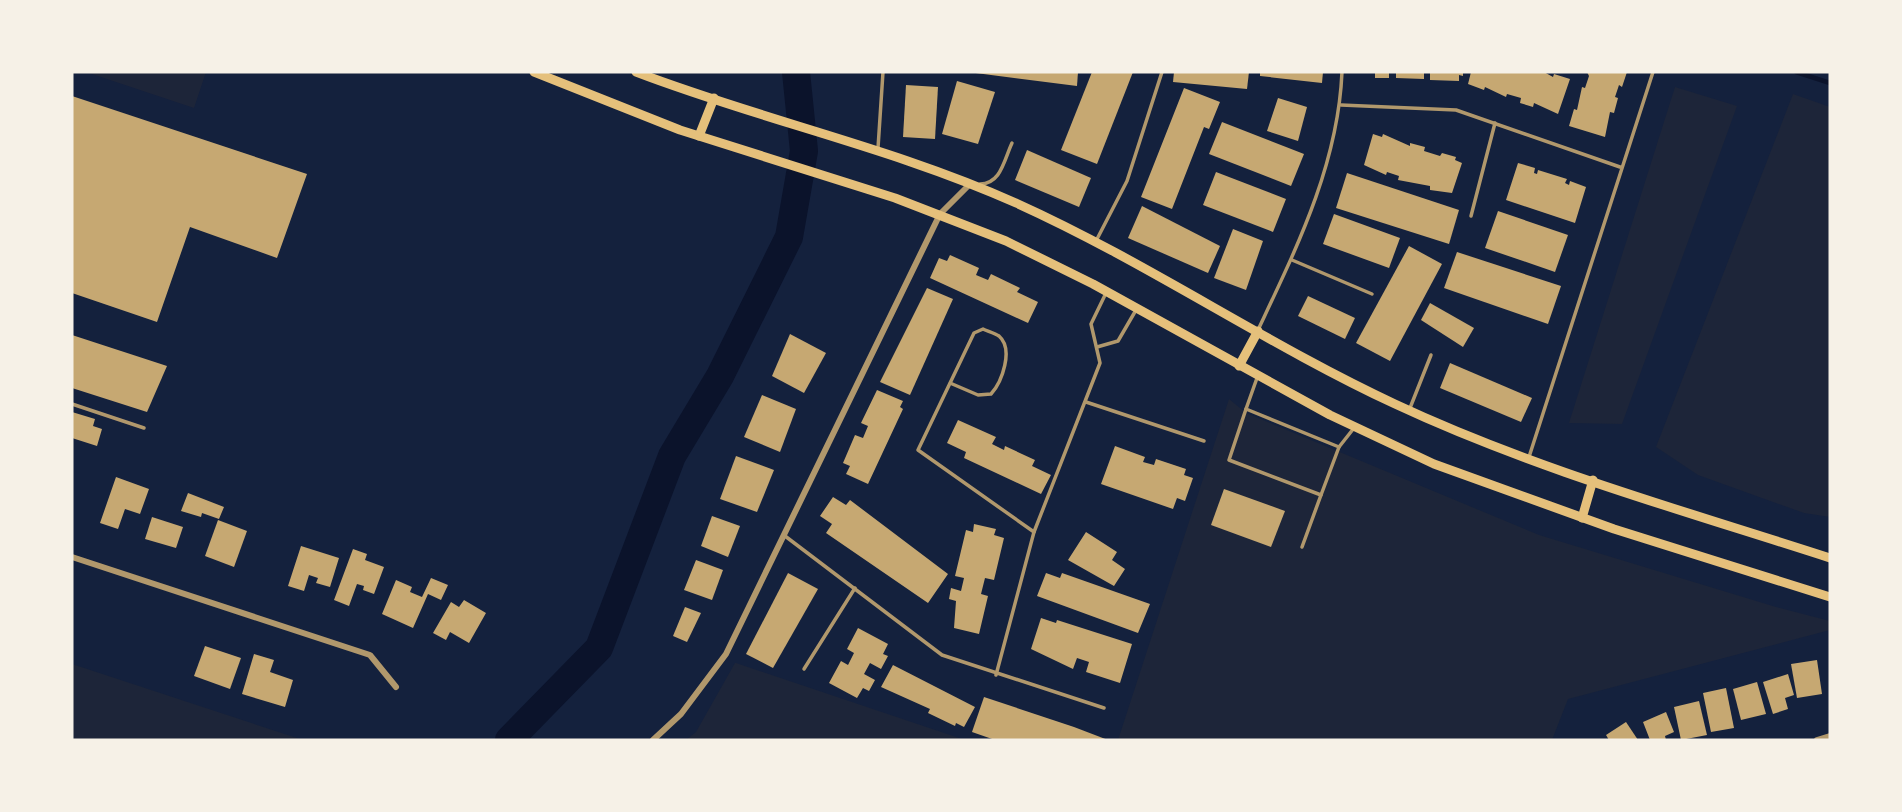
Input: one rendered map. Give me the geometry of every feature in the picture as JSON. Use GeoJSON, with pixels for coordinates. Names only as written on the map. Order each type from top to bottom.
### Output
{"type":"FeatureCollection","features":[{"type":"Feature","properties":{"kind":"main road"},"geometry":{"type":"LineString","coordinates":[[534,72],[699,136],[940,214],[1006,241],[1106,292],[1258,376],[1434,464],[1582,518],[1830,597]]}},
{"type":"Feature","properties":{"kind":"main road"},"geometry":{"type":"LineString","coordinates":[[635,72],[878,150],[969,185],[1096,241],[1258,331],[1409,410],[1593,480],[1830,558]]}},
{"type":"Feature","properties":{"kind":"main road"},"geometry":{"type":"LineString","coordinates":[[699,136],[714,98]]}},
{"type":"Feature","properties":{"kind":"main road"},"geometry":{"type":"LineString","coordinates":[[1239,366],[1258,331]]}},
{"type":"Feature","properties":{"kind":"main road"},"geometry":{"type":"LineString","coordinates":[[1582,518],[1593,480]]}},
{"type":"Feature","properties":{"kind":"street"},"geometry":{"type":"LineString","coordinates":[[653,740],[681,714],[726,654],[940,214],[969,185]]}},
{"type":"Feature","properties":{"kind":"street"},"geometry":{"type":"LineString","coordinates":[[72,557],[370,655],[396,687]]}},
{"type":"Feature","properties":{"kind":"street"},"geometry":{"type":"LineString","coordinates":[[1817,740],[1830,736]]}},
{"type":"Feature","properties":{"kind":"lane"},"geometry":{"type":"LineString","coordinates":[[878,150],[883,72]]}},
{"type":"Feature","properties":{"kind":"lane"},"geometry":{"type":"LineString","coordinates":[[1096,241],[1127,181],[1162,72]]}},
{"type":"Feature","properties":{"kind":"lane"},"geometry":{"type":"LineString","coordinates":[[1258,331],[1320,195],[1341,105],[1342,72]]}},
{"type":"Feature","properties":{"kind":"lane"},"geometry":{"type":"LineString","coordinates":[[1529,457],[1617,190],[1620,167],[1653,72]]}},
{"type":"Feature","properties":{"kind":"lane"},"geometry":{"type":"LineString","coordinates":[[1341,105],[1456,110],[1620,167]]}},
{"type":"Feature","properties":{"kind":"lane"},"geometry":{"type":"LineString","coordinates":[[1471,216],[1495,123]]}},
{"type":"Feature","properties":{"kind":"lane"},"geometry":{"type":"LineString","coordinates":[[969,185],[989,184],[996,180],[1012,143]]}},
{"type":"Feature","properties":{"kind":"lane"},"geometry":{"type":"LineString","coordinates":[[1292,260],[1372,294]]}},
{"type":"Feature","properties":{"kind":"lane"},"geometry":{"type":"LineString","coordinates":[[996,675],[1034,532],[1100,363],[1091,324],[1106,292]]}},
{"type":"Feature","properties":{"kind":"lane"},"geometry":{"type":"LineString","coordinates":[[1097,347],[1118,341],[1137,309]]}},
{"type":"Feature","properties":{"kind":"lane"},"geometry":{"type":"LineString","coordinates":[[950,383],[978,395],[991,394],[998,386],[1006,362],[1005,347],[999,337],[983,329],[975,333],[950,383],[918,450],[1034,532]]}},
{"type":"Feature","properties":{"kind":"lane"},"geometry":{"type":"LineString","coordinates":[[1409,410],[1431,355]]}},
{"type":"Feature","properties":{"kind":"lane"},"geometry":{"type":"LineString","coordinates":[[1258,376],[1228,460],[1321,495]]}},
{"type":"Feature","properties":{"kind":"lane"},"geometry":{"type":"LineString","coordinates":[[1086,402],[1204,441]]}},
{"type":"Feature","properties":{"kind":"lane"},"geometry":{"type":"LineString","coordinates":[[72,404],[144,428]]}},
{"type":"Feature","properties":{"kind":"lane"},"geometry":{"type":"LineString","coordinates":[[1246,409],[1339,447]]}},
{"type":"Feature","properties":{"kind":"lane"},"geometry":{"type":"LineString","coordinates":[[1302,547],[1339,447],[1355,426]]}},
{"type":"Feature","properties":{"kind":"lane"},"geometry":{"type":"LineString","coordinates":[[785,536],[942,654],[996,675],[1104,708]]}},
{"type":"Feature","properties":{"kind":"lane"},"geometry":{"type":"LineString","coordinates":[[804,669],[855,587]]}},
{"type":"Feature","properties":{"kind":"shaded area"},"geometry":{"type":"Polygon","coordinates":[[[86,72],[206,72],[194,108],[86,72]]]}},
{"type":"Feature","properties":{"kind":"shaded area"},"geometry":{"type":"Polygon","coordinates":[[[1675,87],[1737,106],[1622,424],[1569,423],[1675,87]]]}},
{"type":"Feature","properties":{"kind":"shaded area"},"geometry":{"type":"Polygon","coordinates":[[[1793,94],[1830,107],[1830,517],[1804,513],[1698,475],[1656,447],[1793,94]]]}},
{"type":"Feature","properties":{"kind":"shaded area"},"geometry":{"type":"Polygon","coordinates":[[[1229,399],[1246,413],[1539,535],[1830,621],[1830,630],[1568,699],[1552,740],[1118,740],[1229,399]]]}},
{"type":"Feature","properties":{"kind":"shaded area"},"geometry":{"type":"Polygon","coordinates":[[[735,663],[965,740],[686,740],[696,732],[735,663]]]}},
{"type":"Feature","properties":{"kind":"shaded area"},"geometry":{"type":"Polygon","coordinates":[[[72,664],[303,740],[72,740],[72,664]]]}},
{"type":"Feature","properties":{"kind":"building"},"geometry":{"type":"Polygon","coordinates":[[[968,72],[1078,72],[1077,86],[968,72]]]}},
{"type":"Feature","properties":{"kind":"building"},"geometry":{"type":"Polygon","coordinates":[[[1092,72],[1133,72],[1097,164],[1061,150],[1092,72]]]}},
{"type":"Feature","properties":{"kind":"building"},"geometry":{"type":"Polygon","coordinates":[[[1174,72],[1249,72],[1247,89],[1173,82],[1174,72]]]}},
{"type":"Feature","properties":{"kind":"building"},"geometry":{"type":"Polygon","coordinates":[[[1260,72],[1323,72],[1322,83],[1260,76],[1260,72]]]}},
{"type":"Feature","properties":{"kind":"building"},"geometry":{"type":"Polygon","coordinates":[[[1375,72],[1389,72],[1389,78],[1375,78],[1375,72]]]}},
{"type":"Feature","properties":{"kind":"building"},"geometry":{"type":"Polygon","coordinates":[[[1396,72],[1424,72],[1424,79],[1396,78],[1396,72]]]}},
{"type":"Feature","properties":{"kind":"building"},"geometry":{"type":"Polygon","coordinates":[[[1430,72],[1463,72],[1463,76],[1459,75],[1459,81],[1430,80],[1430,72]]]}},
{"type":"Feature","properties":{"kind":"building"},"geometry":{"type":"Polygon","coordinates":[[[1471,72],[1544,72],[1553,77],[1554,74],[1570,79],[1558,114],[1534,103],[1533,107],[1520,103],[1521,98],[1507,94],[1506,97],[1485,87],[1484,90],[1468,84],[1471,72]]]}},
{"type":"Feature","properties":{"kind":"building"},"geometry":{"type":"Polygon","coordinates":[[[1587,72],[1627,72],[1622,87],[1619,85],[1614,113],[1610,112],[1605,137],[1569,126],[1574,109],[1577,110],[1582,87],[1585,88],[1589,76],[1587,72]]]}},
{"type":"Feature","properties":{"kind":"building"},"geometry":{"type":"Polygon","coordinates":[[[957,81],[995,92],[978,144],[942,134],[957,81]]]}},
{"type":"Feature","properties":{"kind":"building"},"geometry":{"type":"Polygon","coordinates":[[[906,85],[938,87],[935,139],[903,137],[906,85]]]}},
{"type":"Feature","properties":{"kind":"building"},"geometry":{"type":"Polygon","coordinates":[[[1184,88],[1220,102],[1209,129],[1204,127],[1172,209],[1141,197],[1184,88]]]}},
{"type":"Feature","properties":{"kind":"building"},"geometry":{"type":"Polygon","coordinates":[[[72,96],[307,174],[277,258],[190,227],[157,322],[72,293],[72,96]]]}},
{"type":"Feature","properties":{"kind":"building"},"geometry":{"type":"Polygon","coordinates":[[[1278,98],[1307,107],[1298,141],[1267,131],[1278,98]]]}},
{"type":"Feature","properties":{"kind":"building"},"geometry":{"type":"Polygon","coordinates":[[[1222,122],[1304,154],[1291,186],[1209,154],[1222,122]]]}},
{"type":"Feature","properties":{"kind":"building"},"geometry":{"type":"Polygon","coordinates":[[[1373,134],[1382,137],[1383,134],[1410,146],[1410,143],[1425,147],[1424,151],[1440,156],[1442,153],[1456,157],[1455,160],[1462,163],[1452,193],[1430,190],[1430,186],[1398,180],[1399,176],[1387,172],[1386,175],[1364,165],[1373,134]]]}},
{"type":"Feature","properties":{"kind":"building"},"geometry":{"type":"Polygon","coordinates":[[[1027,150],[1091,178],[1079,207],[1015,180],[1027,150]]]}},
{"type":"Feature","properties":{"kind":"building"},"geometry":{"type":"Polygon","coordinates":[[[1518,163],[1535,168],[1534,173],[1537,174],[1538,170],[1567,179],[1565,183],[1569,185],[1570,181],[1586,187],[1575,223],[1506,200],[1518,163]]]}},
{"type":"Feature","properties":{"kind":"building"},"geometry":{"type":"Polygon","coordinates":[[[1216,172],[1286,199],[1273,232],[1203,205],[1216,172]]]}},
{"type":"Feature","properties":{"kind":"building"},"geometry":{"type":"Polygon","coordinates":[[[1347,173],[1459,210],[1449,244],[1336,208],[1347,173]]]}},
{"type":"Feature","properties":{"kind":"building"},"geometry":{"type":"Polygon","coordinates":[[[1142,206],[1220,246],[1208,273],[1128,238],[1142,206]]]}},
{"type":"Feature","properties":{"kind":"building"},"geometry":{"type":"Polygon","coordinates":[[[1498,211],[1568,235],[1555,272],[1485,248],[1498,211]]]}},
{"type":"Feature","properties":{"kind":"building"},"geometry":{"type":"Polygon","coordinates":[[[1334,214],[1400,238],[1389,268],[1323,244],[1334,214]]]}},
{"type":"Feature","properties":{"kind":"building"},"geometry":{"type":"Polygon","coordinates":[[[1233,229],[1263,241],[1246,290],[1214,278],[1233,229]]]}},
{"type":"Feature","properties":{"kind":"building"},"geometry":{"type":"Polygon","coordinates":[[[1409,246],[1442,264],[1390,361],[1356,343],[1409,246]]]}},
{"type":"Feature","properties":{"kind":"building"},"geometry":{"type":"Polygon","coordinates":[[[1457,252],[1561,286],[1548,324],[1444,288],[1457,252]]]}},
{"type":"Feature","properties":{"kind":"building"},"geometry":{"type":"Polygon","coordinates":[[[950,255],[979,268],[976,275],[988,280],[991,274],[1020,288],[1017,292],[1038,302],[1028,323],[930,278],[939,258],[947,261],[950,255]]]}},
{"type":"Feature","properties":{"kind":"building"},"geometry":{"type":"Polygon","coordinates":[[[927,288],[953,299],[910,395],[880,382],[927,288]]]}},
{"type":"Feature","properties":{"kind":"building"},"geometry":{"type":"Polygon","coordinates":[[[1308,296],[1355,318],[1345,339],[1298,316],[1308,296]]]}},
{"type":"Feature","properties":{"kind":"building"},"geometry":{"type":"Polygon","coordinates":[[[1430,303],[1474,328],[1463,347],[1421,320],[1430,303]]]}},
{"type":"Feature","properties":{"kind":"building"},"geometry":{"type":"Polygon","coordinates":[[[790,334],[826,353],[804,393],[772,376],[790,334]]]}},
{"type":"Feature","properties":{"kind":"building"},"geometry":{"type":"Polygon","coordinates":[[[72,335],[167,366],[147,412],[72,388],[72,335]]]}},
{"type":"Feature","properties":{"kind":"building"},"geometry":{"type":"Polygon","coordinates":[[[1450,363],[1532,398],[1521,422],[1440,388],[1450,363]]]}},
{"type":"Feature","properties":{"kind":"building"},"geometry":{"type":"Polygon","coordinates":[[[877,390],[903,401],[900,407],[903,409],[868,484],[846,474],[850,466],[843,463],[855,435],[863,438],[868,426],[861,423],[877,390]]]}},
{"type":"Feature","properties":{"kind":"building"},"geometry":{"type":"Polygon","coordinates":[[[762,395],[796,409],[780,452],[744,437],[762,395]]]}},
{"type":"Feature","properties":{"kind":"building"},"geometry":{"type":"Polygon","coordinates":[[[72,412],[95,419],[93,426],[102,429],[97,446],[72,438],[72,412]]]}},
{"type":"Feature","properties":{"kind":"building"},"geometry":{"type":"Polygon","coordinates":[[[958,420],[996,437],[992,444],[1004,450],[1005,446],[1035,460],[1032,466],[1051,475],[1041,494],[964,458],[966,452],[947,443],[958,420]]]}},
{"type":"Feature","properties":{"kind":"building"},"geometry":{"type":"Polygon","coordinates":[[[1115,446],[1145,457],[1143,462],[1154,465],[1156,459],[1186,469],[1184,475],[1193,478],[1185,501],[1177,498],[1173,509],[1101,484],[1115,446]]]}},
{"type":"Feature","properties":{"kind":"building"},"geometry":{"type":"Polygon","coordinates":[[[736,456],[774,470],[757,512],[720,499],[736,456]]]}},
{"type":"Feature","properties":{"kind":"building"},"geometry":{"type":"Polygon","coordinates":[[[116,477],[149,489],[140,514],[125,509],[118,529],[100,523],[116,477]]]}},
{"type":"Feature","properties":{"kind":"building"},"geometry":{"type":"Polygon","coordinates":[[[1224,489],[1285,511],[1271,547],[1211,525],[1224,489]]]}},
{"type":"Feature","properties":{"kind":"building"},"geometry":{"type":"Polygon","coordinates":[[[188,493],[224,507],[219,519],[202,513],[201,517],[181,511],[188,493]]]}},
{"type":"Feature","properties":{"kind":"building"},"geometry":{"type":"Polygon","coordinates":[[[833,497],[846,505],[850,500],[948,574],[928,603],[826,533],[832,524],[820,516],[833,497]]]}},
{"type":"Feature","properties":{"kind":"building"},"geometry":{"type":"Polygon","coordinates":[[[712,516],[740,526],[728,557],[701,546],[712,516]]]}},
{"type":"Feature","properties":{"kind":"building"},"geometry":{"type":"Polygon","coordinates":[[[152,517],[183,527],[176,548],[145,539],[152,517]]]}},
{"type":"Feature","properties":{"kind":"building"},"geometry":{"type":"Polygon","coordinates":[[[218,520],[247,531],[234,567],[205,556],[218,520]]]}},
{"type":"Feature","properties":{"kind":"building"},"geometry":{"type":"Polygon","coordinates":[[[974,524],[996,529],[994,535],[1004,538],[994,580],[985,578],[981,594],[988,596],[979,634],[954,628],[956,601],[949,599],[951,588],[961,591],[964,578],[955,576],[966,530],[973,532],[974,524]]]}},
{"type":"Feature","properties":{"kind":"building"},"geometry":{"type":"Polygon","coordinates":[[[1086,532],[1117,552],[1112,560],[1125,569],[1114,586],[1068,560],[1086,532]]]}},
{"type":"Feature","properties":{"kind":"building"},"geometry":{"type":"Polygon","coordinates":[[[301,546],[339,558],[330,587],[316,583],[318,578],[309,575],[304,591],[288,586],[301,546]]]}},
{"type":"Feature","properties":{"kind":"building"},"geometry":{"type":"Polygon","coordinates":[[[353,549],[367,554],[365,560],[384,567],[374,594],[363,590],[364,586],[357,584],[349,606],[334,600],[353,549]]]}},
{"type":"Feature","properties":{"kind":"building"},"geometry":{"type":"Polygon","coordinates":[[[696,560],[723,570],[712,600],[684,590],[696,560]]]}},
{"type":"Feature","properties":{"kind":"building"},"geometry":{"type":"Polygon","coordinates":[[[788,573],[818,589],[773,668],[746,654],[788,573]]]}},
{"type":"Feature","properties":{"kind":"building"},"geometry":{"type":"Polygon","coordinates":[[[1046,573],[1060,578],[1062,573],[1150,604],[1138,633],[1037,596],[1046,573]]]}},
{"type":"Feature","properties":{"kind":"building"},"geometry":{"type":"Polygon","coordinates":[[[431,578],[448,585],[441,600],[428,594],[413,628],[382,614],[396,580],[412,587],[410,592],[422,597],[431,578]]]}},
{"type":"Feature","properties":{"kind":"building"},"geometry":{"type":"Polygon","coordinates":[[[464,600],[486,613],[469,643],[450,632],[446,640],[433,633],[451,602],[459,607],[464,600]]]}},
{"type":"Feature","properties":{"kind":"building"},"geometry":{"type":"Polygon","coordinates":[[[685,607],[701,613],[687,642],[673,636],[685,607]]]}},
{"type":"Feature","properties":{"kind":"building"},"geometry":{"type":"Polygon","coordinates":[[[1041,618],[1056,623],[1057,620],[1132,644],[1120,683],[1086,672],[1089,662],[1077,658],[1073,669],[1031,649],[1041,618]]]}},
{"type":"Feature","properties":{"kind":"building"},"geometry":{"type":"Polygon","coordinates":[[[858,628],[888,644],[883,654],[888,656],[881,669],[870,663],[864,674],[875,680],[869,691],[863,688],[857,698],[829,683],[841,661],[848,665],[854,653],[847,649],[858,628]]]}},
{"type":"Feature","properties":{"kind":"building"},"geometry":{"type":"Polygon","coordinates":[[[205,646],[241,658],[230,689],[194,676],[205,646]]]}},
{"type":"Feature","properties":{"kind":"building"},"geometry":{"type":"Polygon","coordinates":[[[254,654],[274,660],[270,672],[293,680],[285,707],[242,694],[254,654]]]}},
{"type":"Feature","properties":{"kind":"building"},"geometry":{"type":"Polygon","coordinates":[[[1817,660],[1822,694],[1797,698],[1791,664],[1817,660]]]}},
{"type":"Feature","properties":{"kind":"building"},"geometry":{"type":"Polygon","coordinates":[[[893,665],[975,707],[964,727],[956,723],[955,726],[928,713],[930,709],[881,687],[893,665]]]}},
{"type":"Feature","properties":{"kind":"building"},"geometry":{"type":"Polygon","coordinates":[[[1788,674],[1794,695],[1785,698],[1788,709],[1773,714],[1763,682],[1788,674]]]}},
{"type":"Feature","properties":{"kind":"building"},"geometry":{"type":"Polygon","coordinates":[[[1757,682],[1766,714],[1741,720],[1733,689],[1757,682]]]}},
{"type":"Feature","properties":{"kind":"building"},"geometry":{"type":"Polygon","coordinates":[[[1726,688],[1734,728],[1711,732],[1703,693],[1726,688]]]}},
{"type":"Feature","properties":{"kind":"building"},"geometry":{"type":"Polygon","coordinates":[[[984,697],[1108,740],[995,740],[972,732],[984,697]]]}},
{"type":"Feature","properties":{"kind":"building"},"geometry":{"type":"Polygon","coordinates":[[[1699,701],[1707,735],[1681,740],[1674,707],[1699,701]]]}},
{"type":"Feature","properties":{"kind":"building"},"geometry":{"type":"Polygon","coordinates":[[[1666,712],[1674,732],[1665,736],[1666,740],[1650,740],[1643,722],[1666,712]]]}},
{"type":"Feature","properties":{"kind":"building"},"geometry":{"type":"Polygon","coordinates":[[[1626,722],[1638,740],[1609,740],[1606,735],[1626,722]]]}},
{"type":"Feature","properties":{"kind":"waterway"},"geometry":{"type":"LineString","coordinates":[[509,740],[599,648],[672,456],[720,376],[789,237],[804,151],[796,72]]}},
{"type":"Feature","properties":{"kind":"waterway"},"geometry":{"type":"LineString","coordinates":[[1796,72],[1830,83]]}}]}
